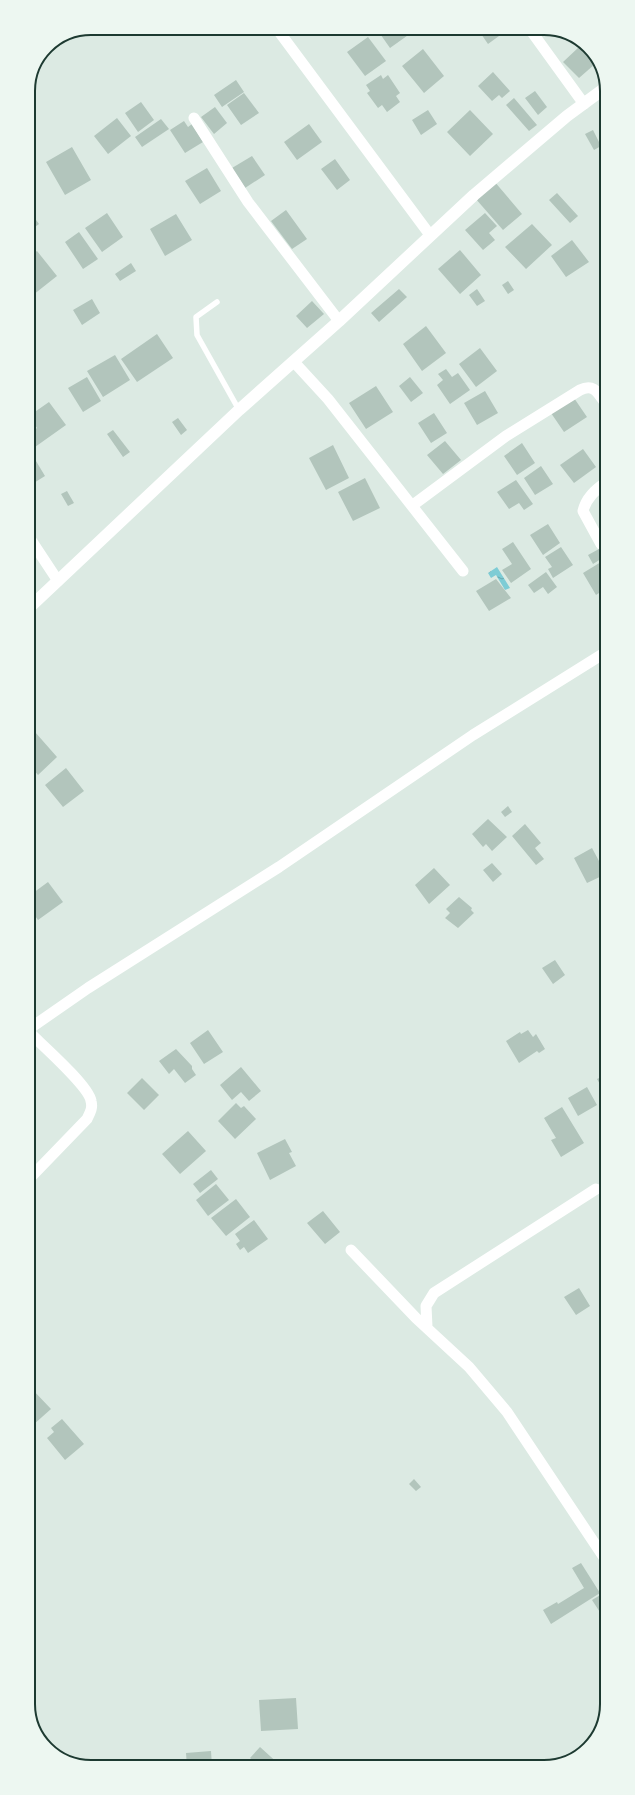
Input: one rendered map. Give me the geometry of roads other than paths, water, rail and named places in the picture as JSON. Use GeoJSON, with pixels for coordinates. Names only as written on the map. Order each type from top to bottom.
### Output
{"type":"FeatureCollection","features":[{"type":"Feature","properties":{"kind":"street"},"geometry":{"type":"LineString","coordinates":[[281,35],[430,235]]}},
{"type":"Feature","properties":{"kind":"street"},"geometry":{"type":"LineString","coordinates":[[534,35],[584,104]]}},
{"type":"Feature","properties":{"kind":"street"},"geometry":{"type":"LineString","coordinates":[[35,602],[239,410],[339,321],[430,235],[518,156],[600,92]]}},
{"type":"Feature","properties":{"kind":"street"},"geometry":{"type":"LineString","coordinates":[[194,118],[248,202],[339,321]]}},
{"type":"Feature","properties":{"kind":"street"},"geometry":{"type":"LineString","coordinates":[[294,362],[328,399],[463,570]]}},
{"type":"Feature","properties":{"kind":"street"},"geometry":{"type":"LineString","coordinates":[[413,505],[506,436],[580,390],[589,386],[593,388],[600,397]]}},
{"type":"Feature","properties":{"kind":"street"},"geometry":{"type":"LineString","coordinates":[[600,487],[585,503],[583,511],[600,542]]}},
{"type":"Feature","properties":{"kind":"street"},"geometry":{"type":"LineString","coordinates":[[35,546],[58,581]]}},
{"type":"Feature","properties":{"kind":"street"},"geometry":{"type":"LineString","coordinates":[[35,1025],[88,988],[279,866],[473,734],[600,656]]}},
{"type":"Feature","properties":{"kind":"street"},"geometry":{"type":"LineString","coordinates":[[35,1038],[79,1082],[88,1093],[92,1101],[91,1110],[87,1119],[35,1173]]}},
{"type":"Feature","properties":{"kind":"street"},"geometry":{"type":"LineString","coordinates":[[427,1327],[426,1306],[434,1293],[596,1190]]}},
{"type":"Feature","properties":{"kind":"street"},"geometry":{"type":"LineString","coordinates":[[351,1250],[469,1367],[498,1401],[600,1552]]}},
{"type":"Feature","properties":{"kind":"lane"},"geometry":{"type":"LineString","coordinates":[[217,302],[196,317],[198,335],[239,410]]}},
{"type":"Feature","properties":{"kind":"water"},"geometry":{"type":"Polygon","coordinates":[[[497,567],[510,588],[505,590],[496,575],[491,578],[488,573],[497,567]]]}}]}
